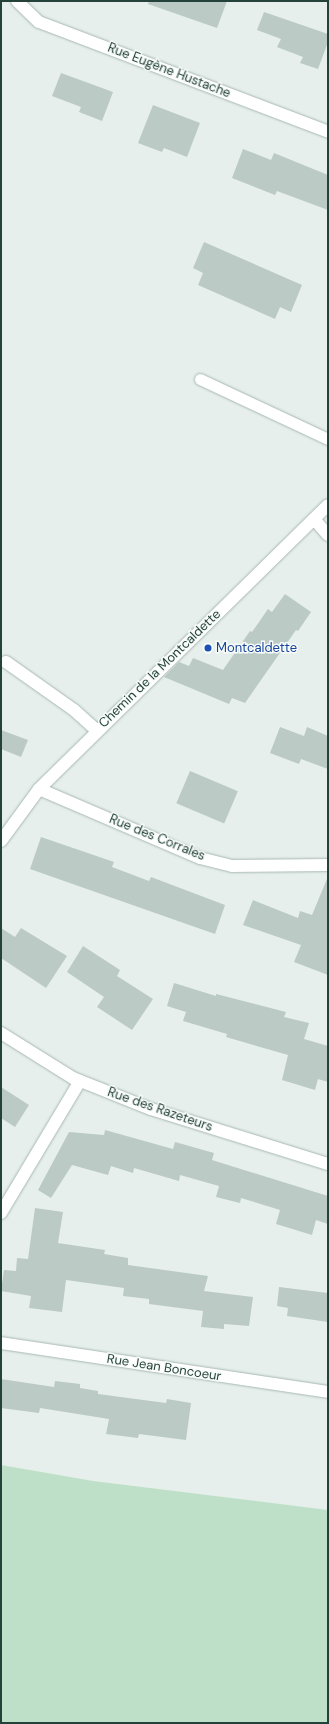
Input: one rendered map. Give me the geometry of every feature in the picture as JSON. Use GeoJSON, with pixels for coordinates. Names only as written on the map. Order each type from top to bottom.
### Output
{"type":"FeatureCollection","features":[{"type":"Feature","properties":{"kind":"street","name":"Rue Eugène Hustache"},"geometry":{"type":"LineString","coordinates":[[17,1],[39,22],[328,132]]}},
{"type":"Feature","properties":{"kind":"street","name":"Chemin de la Montcaldette"},"geometry":{"type":"LineString","coordinates":[[1,841],[39,788],[328,505]]}},
{"type":"Feature","properties":{"kind":"street"},"geometry":{"type":"LineString","coordinates":[[314,519],[328,535]]}},
{"type":"Feature","properties":{"kind":"street"},"geometry":{"type":"LineString","coordinates":[[6,662],[74,710],[97,731]]}},
{"type":"Feature","properties":{"kind":"street","name":"Rue des Corrales"},"geometry":{"type":"LineString","coordinates":[[39,788],[200,858],[232,866],[328,865]]}},
{"type":"Feature","properties":{"kind":"street","name":"Rue des Razeteurs"},"geometry":{"type":"LineString","coordinates":[[1,1034],[80,1080],[151,1109],[328,1164]]}},
{"type":"Feature","properties":{"kind":"street"},"geometry":{"type":"LineString","coordinates":[[1,1213],[80,1080]]}},
{"type":"Feature","properties":{"kind":"street","name":"Rue Jean Boncoeur"},"geometry":{"type":"LineString","coordinates":[[1,1343],[328,1392]]}},
{"type":"Feature","properties":{"kind":"lane"},"geometry":{"type":"LineString","coordinates":[[200,379],[328,439]]}},
{"type":"Feature","properties":{"kind":"green space"},"geometry":{"type":"Polygon","coordinates":[[[1,1465],[93,1481],[328,1510],[328,1723],[1,1723],[1,1465]]]}},
{"type":"Feature","properties":{"kind":"building"},"geometry":{"type":"Polygon","coordinates":[[[149,1],[227,1],[217,28],[148,4],[149,1]]]}},
{"type":"Feature","properties":{"kind":"building"},"geometry":{"type":"Polygon","coordinates":[[[264,12],[328,34],[328,42],[318,69],[300,63],[303,57],[277,47],[281,39],[257,30],[264,12]]]}},
{"type":"Feature","properties":{"kind":"building"},"geometry":{"type":"Polygon","coordinates":[[[61,73],[113,92],[102,121],[79,112],[81,107],[52,96],[61,73]]]}},
{"type":"Feature","properties":{"kind":"building"},"geometry":{"type":"Polygon","coordinates":[[[153,105],[200,123],[187,157],[164,148],[162,152],[138,143],[153,105]]]}},
{"type":"Feature","properties":{"kind":"building"},"geometry":{"type":"Polygon","coordinates":[[[243,149],[271,160],[274,153],[328,175],[328,210],[277,191],[275,195],[232,178],[243,149]]]}},
{"type":"Feature","properties":{"kind":"building"},"geometry":{"type":"Polygon","coordinates":[[[204,242],[302,285],[291,312],[280,307],[275,319],[198,285],[203,273],[193,268],[204,242]]]}},
{"type":"Feature","properties":{"kind":"building"},"geometry":{"type":"Polygon","coordinates":[[[285,594],[311,612],[298,631],[296,630],[245,703],[232,698],[229,704],[164,677],[179,662],[189,666],[193,658],[223,670],[250,631],[252,632],[268,609],[272,612],[285,594]]]}},
{"type":"Feature","properties":{"kind":"building"},"geometry":{"type":"Polygon","coordinates":[[[280,727],[304,736],[307,727],[328,736],[328,769],[301,759],[299,764],[270,753],[280,727]]]}},
{"type":"Feature","properties":{"kind":"building"},"geometry":{"type":"Polygon","coordinates":[[[1,730],[28,740],[21,757],[1,749],[1,730]]]}},
{"type":"Feature","properties":{"kind":"building"},"geometry":{"type":"Polygon","coordinates":[[[190,771],[238,791],[224,824],[176,803],[190,771]]]}},
{"type":"Feature","properties":{"kind":"building"},"geometry":{"type":"Polygon","coordinates":[[[41,837],[114,862],[112,867],[149,881],[151,877],[225,905],[215,934],[30,869],[41,837]]]}},
{"type":"Feature","properties":{"kind":"building"},"geometry":{"type":"Polygon","coordinates":[[[327,879],[328,975],[294,962],[301,945],[243,925],[253,900],[298,918],[300,911],[312,915],[327,879]]]}},
{"type":"Feature","properties":{"kind":"building"},"geometry":{"type":"Polygon","coordinates":[[[1,928],[15,937],[21,928],[67,956],[46,988],[1,958],[1,928]]]}},
{"type":"Feature","properties":{"kind":"building"},"geometry":{"type":"Polygon","coordinates":[[[83,946],[120,970],[117,976],[153,999],[132,1030],[97,1007],[104,997],[67,972],[83,946]]]}},
{"type":"Feature","properties":{"kind":"building"},"geometry":{"type":"Polygon","coordinates":[[[174,983],[216,996],[216,994],[286,1012],[284,1017],[309,1023],[304,1039],[328,1046],[328,1082],[318,1079],[315,1090],[282,1080],[288,1055],[226,1037],[227,1034],[183,1021],[186,1012],[167,1006],[174,983]]]}},
{"type":"Feature","properties":{"kind":"building"},"geometry":{"type":"Polygon","coordinates":[[[1,1087],[29,1105],[15,1127],[1,1118],[1,1087]]]}},
{"type":"Feature","properties":{"kind":"building"},"geometry":{"type":"Polygon","coordinates":[[[105,1130],[173,1149],[175,1142],[214,1153],[212,1160],[328,1196],[328,1224],[316,1220],[312,1235],[276,1224],[280,1210],[241,1198],[240,1203],[216,1197],[219,1186],[180,1175],[179,1181],[134,1168],[133,1173],[111,1166],[108,1175],[72,1165],[51,1198],[38,1190],[69,1132],[104,1135],[105,1130]]]}},
{"type":"Feature","properties":{"kind":"building"},"geometry":{"type":"Polygon","coordinates":[[[35,1208],[63,1212],[58,1243],[105,1250],[104,1254],[128,1258],[128,1265],[208,1276],[204,1291],[253,1297],[249,1326],[224,1324],[224,1329],[201,1327],[203,1311],[149,1304],[149,1299],[123,1296],[124,1288],[66,1280],[62,1312],[29,1308],[31,1296],[1,1291],[4,1270],[16,1271],[17,1258],[28,1259],[35,1208]]]}},
{"type":"Feature","properties":{"kind":"building"},"geometry":{"type":"Polygon","coordinates":[[[279,1287],[328,1293],[328,1322],[287,1316],[288,1308],[277,1306],[279,1287]]]}},
{"type":"Feature","properties":{"kind":"building"},"geometry":{"type":"Polygon","coordinates":[[[1,1379],[54,1387],[55,1381],[80,1384],[80,1388],[98,1391],[98,1394],[166,1403],[167,1399],[191,1403],[186,1440],[139,1434],[138,1438],[106,1434],[109,1419],[40,1408],[39,1413],[1,1408],[1,1379]]]}},
{"type":"Feature","properties":{"kind":"place","name":"Montcaldette"},"geometry":{"type":"Point","coordinates":[208,648]}}]}
